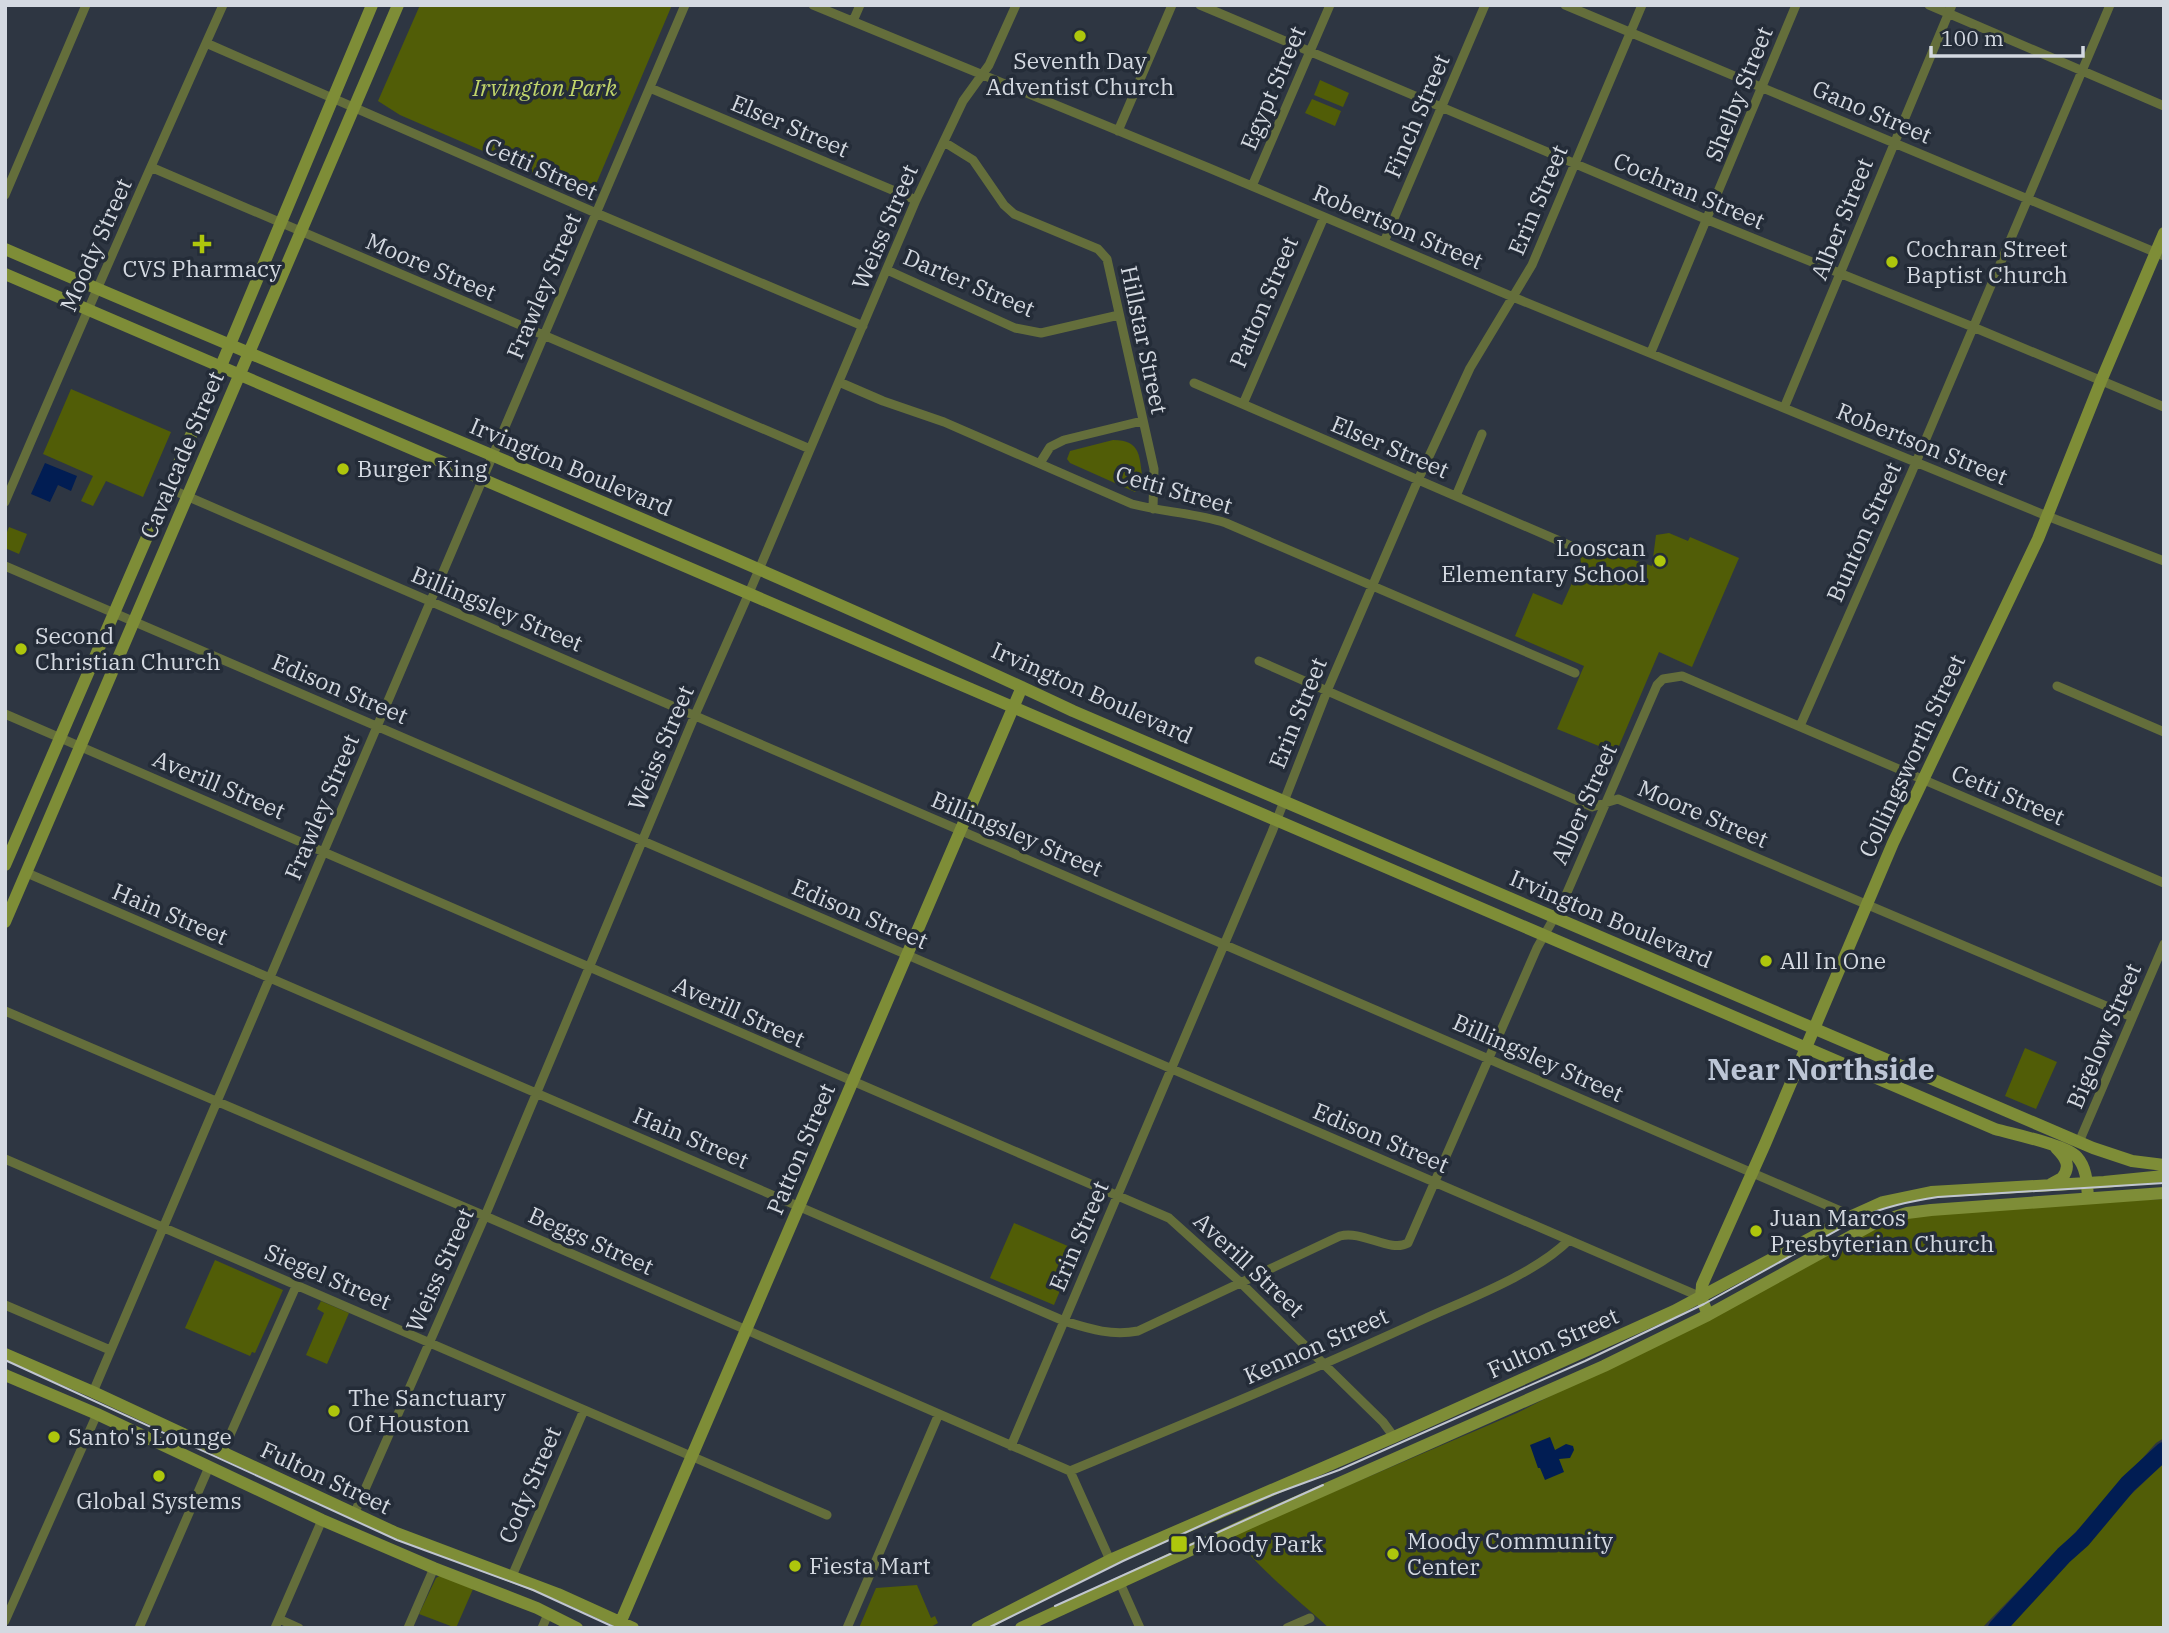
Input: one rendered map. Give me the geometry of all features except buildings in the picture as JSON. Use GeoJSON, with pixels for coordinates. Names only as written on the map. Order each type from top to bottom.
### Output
{"type":"FeatureCollection","features":[{"type":"Feature","properties":{"kind":"main road","name":"Cavalcade Street"},"geometry":{"type":"LineString","coordinates":[[5,864],[221,366],[372,5]]}},
{"type":"Feature","properties":{"kind":"main road","name":"Cavalcade Street"},"geometry":{"type":"LineString","coordinates":[[5,922],[398,5]]}},
{"type":"Feature","properties":{"kind":"main road","name":"Collingsworth Street"},"geometry":{"type":"LineString","coordinates":[[1701,1297],[1702,1285],[1867,904],[2047,516],[2101,381],[2159,255],[2164,233]]}},
{"type":"Feature","properties":{"kind":"main road","name":"Irvington Boulevard"},"geometry":{"type":"LineString","coordinates":[[5,250],[759,570],[1112,727],[2079,1142],[2132,1161],[2164,1165]]}},
{"type":"Feature","properties":{"kind":"main road","name":"Irvington Boulevard"},"geometry":{"type":"LineString","coordinates":[[5,274],[1995,1129],[2053,1145],[2076,1155],[2084,1170],[2088,1198]]}},
{"type":"Feature","properties":{"kind":"main road"},"geometry":{"type":"LineString","coordinates":[[348,421],[358,398]]}},
{"type":"Feature","properties":{"kind":"main road"},"geometry":{"type":"LineString","coordinates":[[618,537],[628,514]]}},
{"type":"Feature","properties":{"kind":"main road"},"geometry":{"type":"LineString","coordinates":[[870,645],[881,623]]}},
{"type":"Feature","properties":{"kind":"main road","name":"Patton Street"},"geometry":{"type":"LineString","coordinates":[[619,1625],[1021,687]]}},
{"type":"Feature","properties":{"kind":"main road"},"geometry":{"type":"LineString","coordinates":[[1103,747],[1112,727]]}},
{"type":"Feature","properties":{"kind":"main road"},"geometry":{"type":"LineString","coordinates":[[1409,879],[1417,858]]}},
{"type":"Feature","properties":{"kind":"main road"},"geometry":{"type":"LineString","coordinates":[[1699,1002],[1707,982]]}},
{"type":"Feature","properties":{"kind":"main road"},"geometry":{"type":"LineString","coordinates":[[1940,1105],[1950,1086]]}},
{"type":"Feature","properties":{"kind":"main road"},"geometry":{"type":"LineString","coordinates":[[2046,1186],[2062,1178],[2067,1170],[2065,1158],[2053,1145]]}},
{"type":"Feature","properties":{"kind":"main road","name":"Fulton Street"},"geometry":{"type":"LineString","coordinates":[[977,1628],[1110,1560],[1394,1437],[1674,1311],[1883,1202],[1905,1195],[1931,1192],[2164,1176]]}},
{"type":"Feature","properties":{"kind":"main road","name":"Fulton Street"},"geometry":{"type":"LineString","coordinates":[[1021,1628],[1604,1366],[1708,1315],[1875,1223],[1907,1213],[2164,1194]]}},
{"type":"Feature","properties":{"kind":"main road"},"geometry":{"type":"LineString","coordinates":[[1701,1297],[1708,1315]]}},
{"type":"Feature","properties":{"kind":"main road","name":"Fulton Street"},"geometry":{"type":"LineString","coordinates":[[5,1354],[394,1532],[512,1576],[619,1625],[633,1628]]}},
{"type":"Feature","properties":{"kind":"main road","name":"Fulton Street"},"geometry":{"type":"LineString","coordinates":[[5,1375],[97,1414],[322,1520],[577,1628]]}},
{"type":"Feature","properties":{"kind":"street"},"geometry":{"type":"LineString","coordinates":[[5,195],[86,5]]}},
{"type":"Feature","properties":{"kind":"street","name":"Moody Street"},"geometry":{"type":"LineString","coordinates":[[5,502],[87,309],[153,168],[223,5]]}},
{"type":"Feature","properties":{"kind":"street","name":"Frawley Street"},"geometry":{"type":"LineString","coordinates":[[93,1392],[685,5]]}},
{"type":"Feature","properties":{"kind":"street","name":"Robertson Street"},"geometry":{"type":"LineString","coordinates":[[813,5],[1916,463],[2164,561]]}},
{"type":"Feature","properties":{"kind":"street"},"geometry":{"type":"LineString","coordinates":[[853,21],[860,5]]}},
{"type":"Feature","properties":{"kind":"street","name":"Weiss Street"},"geometry":{"type":"LineString","coordinates":[[355,1512],[485,1216],[695,715],[916,200],[963,101],[989,65],[1016,5]]}},
{"type":"Feature","properties":{"kind":"street"},"geometry":{"type":"LineString","coordinates":[[1118,131],[1172,5]]}},
{"type":"Feature","properties":{"kind":"street","name":"Cochran Street"},"geometry":{"type":"LineString","coordinates":[[1200,5],[1707,220],[2164,407]]}},
{"type":"Feature","properties":{"kind":"street","name":"Egypt Street"},"geometry":{"type":"LineString","coordinates":[[1252,186],[1329,5]]}},
{"type":"Feature","properties":{"kind":"street","name":"Finch Street"},"geometry":{"type":"LineString","coordinates":[[1384,242],[1485,5]]}},
{"type":"Feature","properties":{"kind":"street","name":"Gano Street"},"geometry":{"type":"LineString","coordinates":[[1565,5],[2159,255]]}},
{"type":"Feature","properties":{"kind":"street","name":"Erin Street"},"geometry":{"type":"LineString","coordinates":[[1011,1446],[1418,480],[1470,368],[1532,265],[1642,5]]}},
{"type":"Feature","properties":{"kind":"street","name":"Shelby Street"},"geometry":{"type":"LineString","coordinates":[[1651,352],[1796,5]]}},
{"type":"Feature","properties":{"kind":"street"},"geometry":{"type":"LineString","coordinates":[[1929,5],[1950,9],[2082,72],[2164,106]]}},
{"type":"Feature","properties":{"kind":"street","name":"Bunton Street"},"geometry":{"type":"LineString","coordinates":[[1800,726],[1916,463],[2110,5]]}},
{"type":"Feature","properties":{"kind":"street","name":"Alber Street"},"geometry":{"type":"LineString","coordinates":[[1784,408],[1950,9]]}},
{"type":"Feature","properties":{"kind":"street","name":"Cetti Street"},"geometry":{"type":"LineString","coordinates":[[206,43],[863,326]]}},
{"type":"Feature","properties":{"kind":"street","name":"Elser Street"},"geometry":{"type":"LineString","coordinates":[[650,88],[916,200]]}},
{"type":"Feature","properties":{"kind":"street","name":"Hillstar Street"},"geometry":{"type":"LineString","coordinates":[[944,142],[974,160],[1004,205],[1014,214],[1098,249],[1107,259],[1154,469],[1153,509]]}},
{"type":"Feature","properties":{"kind":"street","name":"Moore Street"},"geometry":{"type":"LineString","coordinates":[[153,168],[810,449]]}},
{"type":"Feature","properties":{"kind":"street","name":"Patton Street"},"geometry":{"type":"LineString","coordinates":[[1243,404],[1324,217]]}},
{"type":"Feature","properties":{"kind":"street","name":"Darter Street"},"geometry":{"type":"LineString","coordinates":[[887,270],[1015,328],[1041,333],[1119,315]]}},
{"type":"Feature","properties":{"kind":"street","name":"Cetti Street"},"geometry":{"type":"LineString","coordinates":[[839,382],[944,422],[1132,503],[1226,523],[1575,673]]}},
{"type":"Feature","properties":{"kind":"street","name":"Elser Street"},"geometry":{"type":"LineString","coordinates":[[1194,383],[1571,546]]}},
{"type":"Feature","properties":{"kind":"street"},"geometry":{"type":"LineString","coordinates":[[1040,463],[1050,447],[1064,440],[1142,421]]}},
{"type":"Feature","properties":{"kind":"street"},"geometry":{"type":"LineString","coordinates":[[1456,496],[1482,434]]}},
{"type":"Feature","properties":{"kind":"street","name":"Billingsley Street"},"geometry":{"type":"LineString","coordinates":[[168,488],[1852,1216]]}},
{"type":"Feature","properties":{"kind":"street","name":"Edison Street"},"geometry":{"type":"LineString","coordinates":[[5,566],[1701,1297]]}},
{"type":"Feature","properties":{"kind":"street","name":"Moore Street"},"geometry":{"type":"LineString","coordinates":[[1259,662],[1591,807],[1618,799],[2132,1017]]}},
{"type":"Feature","properties":{"kind":"street","name":"Cetti Street"},"geometry":{"type":"LineString","coordinates":[[1682,676],[2164,883]]}},
{"type":"Feature","properties":{"kind":"street","name":"Alber Street"},"geometry":{"type":"LineString","coordinates":[[1415,1231],[1489,1057],[1657,685],[1663,679],[1682,676]]}},
{"type":"Feature","properties":{"kind":"street"},"geometry":{"type":"LineString","coordinates":[[2057,686],[2164,732]]}},
{"type":"Feature","properties":{"kind":"street","name":"Averill Street"},"geometry":{"type":"LineString","coordinates":[[5,714],[1168,1218],[1326,1364],[1383,1422],[1394,1437]]}},
{"type":"Feature","properties":{"kind":"street","name":"Hain Street"},"geometry":{"type":"LineString","coordinates":[[27,873],[1064,1321],[1106,1334],[1138,1331],[1340,1236],[1358,1234],[1403,1246],[1415,1231]]}},
{"type":"Feature","properties":{"kind":"street","name":"Bigelow Street"},"geometry":{"type":"LineString","coordinates":[[2079,1142],[2164,944]]}},
{"type":"Feature","properties":{"kind":"street","name":"Beggs Street"},"geometry":{"type":"LineString","coordinates":[[5,1011],[485,1216],[938,1416],[1070,1471]]}},
{"type":"Feature","properties":{"kind":"street","name":"Siegel Street"},"geometry":{"type":"LineString","coordinates":[[5,1159],[827,1515]]}},
{"type":"Feature","properties":{"kind":"street","name":"Kennon Street"},"geometry":{"type":"LineString","coordinates":[[1070,1471],[1326,1364],[1511,1278],[1545,1259],[1569,1240]]}},
{"type":"Feature","properties":{"kind":"street"},"geometry":{"type":"LineString","coordinates":[[222,1453],[297,1284]]}},
{"type":"Feature","properties":{"kind":"street"},"geometry":{"type":"LineString","coordinates":[[5,1305],[110,1350]]}},
{"type":"Feature","properties":{"kind":"street","name":"Cody Street"},"geometry":{"type":"LineString","coordinates":[[512,1576],[584,1410]]}},
{"type":"Feature","properties":{"kind":"street"},"geometry":{"type":"LineString","coordinates":[[5,1621],[97,1414]]}},
{"type":"Feature","properties":{"kind":"street"},"geometry":{"type":"LineString","coordinates":[[847,1628],[938,1416]]}},
{"type":"Feature","properties":{"kind":"street"},"geometry":{"type":"LineString","coordinates":[[139,1628],[209,1467]]}},
{"type":"Feature","properties":{"kind":"street"},"geometry":{"type":"LineString","coordinates":[[1070,1471],[1110,1560]]}},
{"type":"Feature","properties":{"kind":"street"},"geometry":{"type":"LineString","coordinates":[[299,1628],[277,1623],[322,1520]]}},
{"type":"Feature","properties":{"kind":"street"},"geometry":{"type":"LineString","coordinates":[[408,1628],[434,1568]]}},
{"type":"Feature","properties":{"kind":"street"},"geometry":{"type":"LineString","coordinates":[[1120,1583],[1140,1628]]}},
{"type":"Feature","properties":{"kind":"street"},"geometry":{"type":"LineString","coordinates":[[542,1628],[548,1614]]}},
{"type":"Feature","properties":{"kind":"street"},"geometry":{"type":"LineString","coordinates":[[1287,1628],[1310,1618]]}},
{"type":"Feature","properties":{"kind":"green space","name":"Irvington Park"},"geometry":{"type":"Polygon","coordinates":[[[420,5],[672,5],[594,189],[582,194],[400,115],[378,101],[420,5]]]}},
{"type":"Feature","properties":{"kind":"green space"},"geometry":{"type":"Polygon","coordinates":[[[1320,80],[1349,93],[1343,107],[1314,95],[1320,80]]]}},
{"type":"Feature","properties":{"kind":"green space"},"geometry":{"type":"Polygon","coordinates":[[[1312,99],[1341,111],[1335,126],[1305,113],[1312,99]]]}},
{"type":"Feature","properties":{"kind":"green space"},"geometry":{"type":"Polygon","coordinates":[[[71,389],[171,432],[143,497],[106,481],[93,506],[81,501],[93,476],[43,454],[71,389]]]}},
{"type":"Feature","properties":{"kind":"green space"},"geometry":{"type":"Polygon","coordinates":[[[1113,440],[1129,443],[1137,452],[1143,481],[1135,492],[1070,463],[1067,459],[1070,451],[1113,440]]]}},
{"type":"Feature","properties":{"kind":"green space"},"geometry":{"type":"Polygon","coordinates":[[[9,527],[27,534],[19,554],[5,548],[9,527]]]}},
{"type":"Feature","properties":{"kind":"green space"},"geometry":{"type":"Polygon","coordinates":[[[1669,533],[1688,541],[1690,537],[1739,558],[1692,667],[1659,652],[1616,753],[1557,729],[1584,666],[1515,636],[1533,593],[1562,605],[1581,563],[1580,554],[1631,559],[1652,566],[1656,535],[1669,533]]]}},
{"type":"Feature","properties":{"kind":"green space"},"geometry":{"type":"Polygon","coordinates":[[[2025,1048],[2057,1062],[2036,1109],[2005,1096],[2025,1048]]]}},
{"type":"Feature","properties":{"kind":"green space","name":"Moody Park"},"geometry":{"type":"Polygon","coordinates":[[[2164,1199],[2164,1438],[2156,1443],[2094,1513],[1982,1628],[1329,1628],[1264,1570],[1235,1534],[1517,1413],[1892,1221],[1966,1209],[2164,1199]]]}},
{"type":"Feature","properties":{"kind":"green space"},"geometry":{"type":"Polygon","coordinates":[[[1014,1223],[1077,1250],[1054,1305],[990,1278],[1014,1223]]]}},
{"type":"Feature","properties":{"kind":"green space"},"geometry":{"type":"Polygon","coordinates":[[[215,1260],[283,1290],[255,1353],[252,1352],[250,1356],[185,1328],[215,1260]]]}},
{"type":"Feature","properties":{"kind":"green space"},"geometry":{"type":"Polygon","coordinates":[[[321,1301],[349,1313],[327,1364],[306,1355],[324,1313],[317,1309],[321,1301]]]}},
{"type":"Feature","properties":{"kind":"green space"},"geometry":{"type":"Polygon","coordinates":[[[2164,1463],[2164,1628],[2003,1628],[2118,1507],[2164,1463]]]}},
{"type":"Feature","properties":{"kind":"green space"},"geometry":{"type":"Polygon","coordinates":[[[441,1575],[473,1589],[456,1628],[419,1614],[436,1578],[441,1575]]]}},
{"type":"Feature","properties":{"kind":"green space"},"geometry":{"type":"Polygon","coordinates":[[[917,1585],[931,1618],[935,1616],[938,1623],[929,1628],[859,1628],[876,1588],[917,1585]]]}},
{"type":"Feature","properties":{"kind":"water"},"geometry":{"type":"Polygon","coordinates":[[[45,463],[77,476],[71,491],[58,485],[50,502],[31,494],[45,463]]]}},
{"type":"Feature","properties":{"kind":"water"},"geometry":{"type":"Polygon","coordinates":[[[1550,1437],[1555,1450],[1566,1444],[1573,1446],[1574,1450],[1570,1458],[1559,1459],[1564,1472],[1545,1480],[1530,1445],[1550,1437]]]}},
{"type":"Feature","properties":{"kind":"waterway"},"geometry":{"type":"LineString","coordinates":[[1997,1628],[2082,1539],[2128,1484],[2164,1451]]}},
{"type":"Feature","properties":{"kind":"tram line"},"geometry":{"type":"LineString","coordinates":[[988,1628],[1123,1561],[1224,1515],[1339,1470],[1585,1361],[1704,1304],[1871,1213],[1899,1204],[1938,1197],[2164,1183]]}},
{"type":"Feature","properties":{"kind":"tram line"},"geometry":{"type":"LineString","coordinates":[[5,1360],[397,1540],[533,1590],[616,1628]]}},
{"type":"Feature","properties":{"kind":"tram line"},"geometry":{"type":"LineString","coordinates":[[1055,1606],[1323,1485]]}},
{"type":"Feature","properties":{"kind":"place","name":"Seventh Day Adventist Church"},"geometry":{"type":"Point","coordinates":[1080,36]}},
{"type":"Feature","properties":{"kind":"place","name":"CVS Pharmacy"},"geometry":{"type":"Point","coordinates":[202,244]}},
{"type":"Feature","properties":{"kind":"place","name":"Cochran Street Baptist Church"},"geometry":{"type":"Point","coordinates":[1892,262]}},
{"type":"Feature","properties":{"kind":"place","name":"Burger King"},"geometry":{"type":"Point","coordinates":[343,469]}},
{"type":"Feature","properties":{"kind":"place","name":"Looscan Elementary School"},"geometry":{"type":"Point","coordinates":[1660,561]}},
{"type":"Feature","properties":{"kind":"place","name":"Second Christian Church"},"geometry":{"type":"Point","coordinates":[21,649]}},
{"type":"Feature","properties":{"kind":"place","name":"All In One"},"geometry":{"type":"Point","coordinates":[1766,961]}},
{"type":"Feature","properties":{"kind":"place","name":"Juan Marcos Presbyterian Church"},"geometry":{"type":"Point","coordinates":[1756,1231]}},
{"type":"Feature","properties":{"kind":"place","name":"The Sanctuary Of Houston"},"geometry":{"type":"Point","coordinates":[334,1411]}},
{"type":"Feature","properties":{"kind":"place","name":"Santo's Lounge"},"geometry":{"type":"Point","coordinates":[54,1437]}},
{"type":"Feature","properties":{"kind":"place","name":"Global Systems"},"geometry":{"type":"Point","coordinates":[159,1476]}},
{"type":"Feature","properties":{"kind":"place","name":"Moody Park"},"geometry":{"type":"Point","coordinates":[1179,1544]}},
{"type":"Feature","properties":{"kind":"place","name":"Moody Community Center"},"geometry":{"type":"Point","coordinates":[1393,1554]}},
{"type":"Feature","properties":{"kind":"place","name":"Fiesta Mart"},"geometry":{"type":"Point","coordinates":[795,1566]}},
{"type":"Feature","properties":{"kind":"district","name":"Near Northside"},"geometry":{"type":"Point","coordinates":[1821,1070]}}]}
